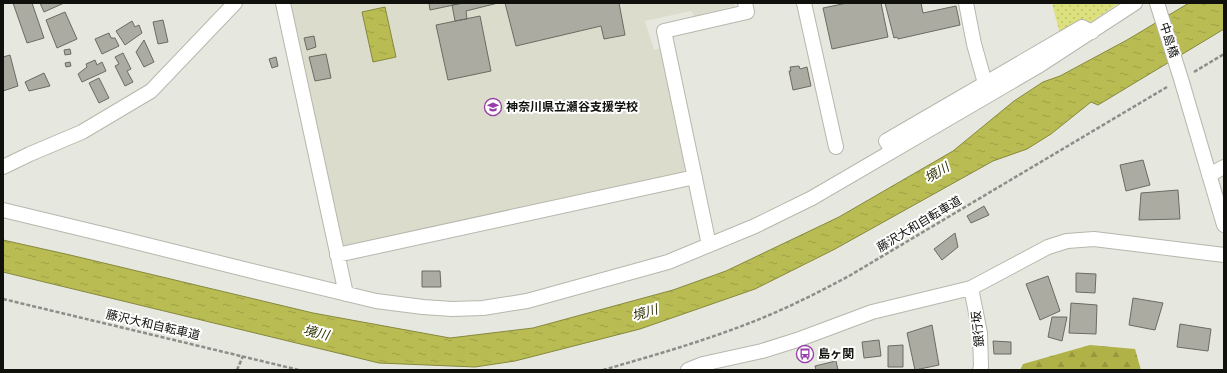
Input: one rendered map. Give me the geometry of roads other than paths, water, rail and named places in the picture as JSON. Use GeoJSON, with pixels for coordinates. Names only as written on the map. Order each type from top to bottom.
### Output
{"type":"FeatureCollection","features":[{"type":"Feature","properties":{"kind":"street"},"geometry":{"type":"LineString","coordinates":[[3,167],[82,132],[151,91],[235,3]]}},
{"type":"Feature","properties":{"kind":"street"},"geometry":{"type":"LineString","coordinates":[[283,3],[346,294]]}},
{"type":"Feature","properties":{"kind":"street"},"geometry":{"type":"LineString","coordinates":[[709,245],[664,31],[747,12],[745,3]]}},
{"type":"Feature","properties":{"kind":"street"},"geometry":{"type":"LineString","coordinates":[[804,3],[836,147]]}},
{"type":"Feature","properties":{"kind":"street"},"geometry":{"type":"LineString","coordinates":[[966,3],[974,44],[985,82]]}},
{"type":"Feature","properties":{"kind":"street"},"geometry":{"type":"LineString","coordinates":[[3,210],[376,301],[423,308],[452,309],[483,308],[527,301],[668,262],[755,226],[812,198],[852,176],[1040,65],[1135,3]]}},
{"type":"Feature","properties":{"kind":"street","name":"中島橋"},"geometry":{"type":"LineString","coordinates":[[1157,3],[1181,77],[1224,225]]}},
{"type":"Feature","properties":{"kind":"street"},"geometry":{"type":"LineString","coordinates":[[892,151],[886,141],[985,82],[1082,27],[1092,32]]}},
{"type":"Feature","properties":{"kind":"street"},"geometry":{"type":"LineString","coordinates":[[1209,175],[1224,167]]}},
{"type":"Feature","properties":{"kind":"street"},"geometry":{"type":"LineString","coordinates":[[337,255],[695,177]]}},
{"type":"Feature","properties":{"kind":"street"},"geometry":{"type":"LineString","coordinates":[[688,370],[702,364],[762,351],[797,340],[872,312],[971,288],[1048,247],[1067,241],[1094,238],[1224,255]]}},
{"type":"Feature","properties":{"kind":"street","name":"銀行坂"},"geometry":{"type":"LineString","coordinates":[[971,288],[980,333],[980,370]]}},
{"type":"Feature","properties":{"kind":"water","name":"境川"},"geometry":{"type":"Polygon","coordinates":[[[1189,3],[1224,3],[1224,29],[1098,105],[1091,102],[1051,134],[1027,149],[993,161],[835,249],[755,289],[640,329],[515,361],[475,367],[379,363],[3,272],[3,240],[313,313],[450,338],[533,328],[673,290],[726,271],[839,217],[953,151],[1014,101],[1043,82],[1060,76],[1127,40],[1189,3]]]}},
{"type":"Feature","properties":{"kind":"water"},"geometry":{"type":"Polygon","coordinates":[[[385,7],[396,57],[373,62],[362,12],[385,7]]]}},
{"type":"Feature","properties":{"kind":"place","name":"神奈川県立瀬谷支援学校"},"geometry":{"type":"Point","coordinates":[493,107]}},
{"type":"Feature","properties":{"kind":"place","name":"島ヶ関"},"geometry":{"type":"Point","coordinates":[805,354]}}]}
